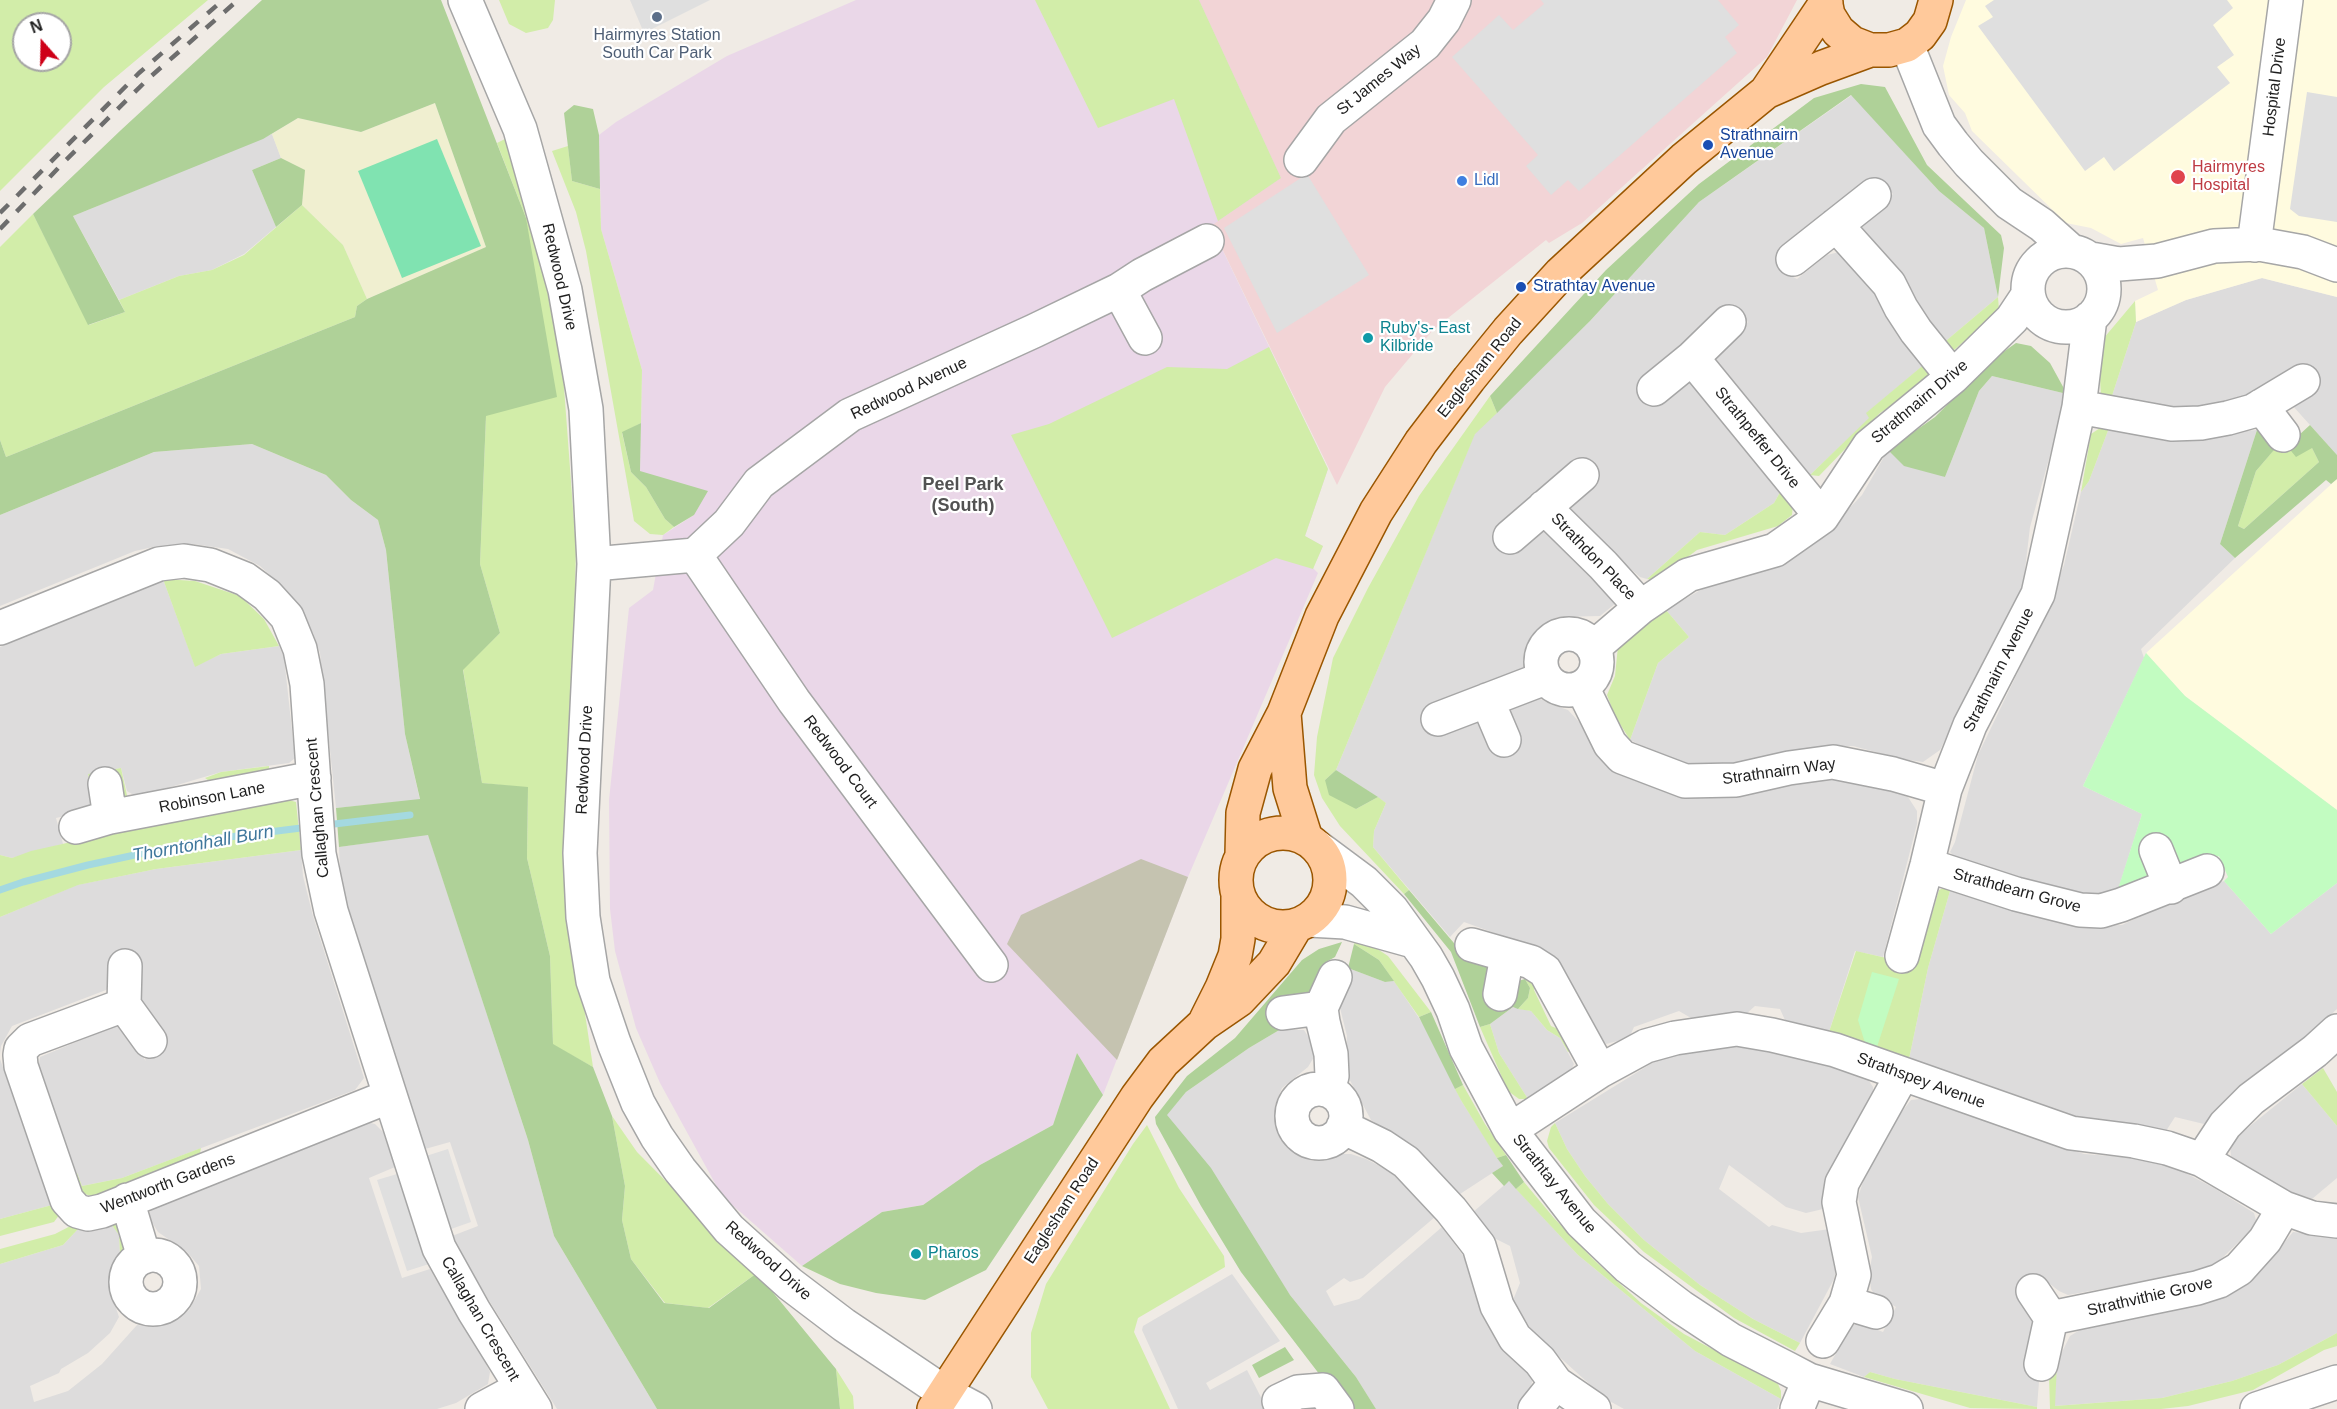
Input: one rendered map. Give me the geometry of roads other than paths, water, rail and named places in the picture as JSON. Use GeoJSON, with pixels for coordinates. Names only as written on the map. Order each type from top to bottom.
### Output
{"type":"FeatureCollection","features":[{"type":"Feature","properties":{"kind":"main road"},"geometry":{"type":"LineString","coordinates":[[1826,2],[1828,15],[1838,31],[1852,44],[1870,50]]}},
{"type":"Feature","properties":{"kind":"main road","name":"Eaglesham Road"},"geometry":{"type":"LineString","coordinates":[[1766,92],[1826,2]]}},
{"type":"Feature","properties":{"kind":"main road"},"geometry":{"type":"LineString","coordinates":[[1907,45],[1920,35],[1930,21],[1937,2]]}},
{"type":"Feature","properties":{"kind":"main road","name":"Eaglesham Road"},"geometry":{"type":"LineString","coordinates":[[1242,855],[1243,813],[1255,769],[1284,713],[1322,616],[1376,512],[1421,442],[1469,379],[1561,273],[1684,159],[1766,92],[1870,50],[1889,50],[1907,45]]}},
{"type":"Feature","properties":{"kind":"main road","name":"Eaglesham Road"},"geometry":{"type":"LineString","coordinates":[[1284,713],[1290,788],[1311,843]]}},
{"type":"Feature","properties":{"kind":"main road"},"geometry":{"type":"LineString","coordinates":[[1271,834],[1293,834],[1311,843],[1325,859],[1330,872],[1330,887],[1326,900],[1303,923],[1276,927],[1256,920],[1245,910],[1238,897],[1235,883],[1236,868],[1242,855],[1252,844],[1271,834]]}},
{"type":"Feature","properties":{"kind":"main road","name":"Eaglesham Road"},"geometry":{"type":"LineString","coordinates":[[1204,1024],[1235,956],[1238,939],[1238,897]]}},
{"type":"Feature","properties":{"kind":"main road","name":"Eaglesham Road"},"geometry":{"type":"LineString","coordinates":[[940,1401],[1137,1097],[1163,1062],[1204,1024],[1239,1000],[1274,963],[1303,923]]}},
{"type":"Feature","properties":{"kind":"street","name":"Redwood Drive"},"geometry":{"type":"LineString","coordinates":[[465,0],[520,129],[566,290],[586,410],[594,564],[580,853],[583,917],[593,981],[614,1043],[638,1103],[657,1137],[680,1170],[729,1229],[790,1284],[940,1401],[975,1409]]}},
{"type":"Feature","properties":{"kind":"street","name":"St James Way"},"geometry":{"type":"LineString","coordinates":[[1301,160],[1331,119],[1425,44],[1444,20],[1454,0]]}},
{"type":"Feature","properties":{"kind":"street","name":"Hospital Drive"},"geometry":{"type":"LineString","coordinates":[[2253,245],[2286,0]]}},
{"type":"Feature","properties":{"kind":"street","name":"Strathnairn Avenue"},"geometry":{"type":"LineString","coordinates":[[1902,956],[1945,789],[1970,725],[2038,594],[2103,280],[2099,269],[2009,203],[1968,163],[1939,125],[1907,45]]}},
{"type":"Feature","properties":{"kind":"street"},"geometry":{"type":"LineString","coordinates":[[1792,259],[1874,195]]}},
{"type":"Feature","properties":{"kind":"street","name":"Strathnairn Avenue"},"geometry":{"type":"LineString","coordinates":[[2009,203],[2032,250],[2031,307],[2051,324],[2070,350],[2080,393]]}},
{"type":"Feature","properties":{"kind":"street"},"geometry":{"type":"LineString","coordinates":[[1836,225],[1889,284],[1916,332],[1953,377]]}},
{"type":"Feature","properties":{"kind":"street","name":"Redwood Avenue"},"geometry":{"type":"LineString","coordinates":[[695,555],[729,523],[759,483],[850,415],[1034,332],[1119,290],[1142,275],[1208,241]]}},
{"type":"Feature","properties":{"kind":"street"},"geometry":{"type":"LineString","coordinates":[[2030,282],[2047,255],[2058,251],[2119,264],[2157,261],[2214,246],[2253,245],[2303,252],[2337,265]]}},
{"type":"Feature","properties":{"kind":"street"},"geometry":{"type":"LineString","coordinates":[[2051,324],[2076,326],[2097,306],[2157,261]]}},
{"type":"Feature","properties":{"kind":"street","name":"Strathnairn Drive"},"geometry":{"type":"LineString","coordinates":[[1593,648],[1641,607],[1689,574],[1775,550],[1822,517],[1869,446],[1953,377],[1994,339],[2012,319],[2030,282]]}},
{"type":"Feature","properties":{"kind":"street"},"geometry":{"type":"LineString","coordinates":[[1119,290],[1145,339]]}},
{"type":"Feature","properties":{"kind":"street"},"geometry":{"type":"LineString","coordinates":[[1654,389],[1692,358],[1729,322]]}},
{"type":"Feature","properties":{"kind":"street","name":"Strathnairn Drive"},"geometry":{"type":"LineString","coordinates":[[1994,339],[2018,330],[2051,324]]}},
{"type":"Feature","properties":{"kind":"street","name":"Strathpeffer Drive"},"geometry":{"type":"LineString","coordinates":[[1692,358],[1822,517]]}},
{"type":"Feature","properties":{"kind":"street"},"geometry":{"type":"LineString","coordinates":[[2080,393],[2172,424],[2201,423],[2228,418],[2261,406],[2303,381]]}},
{"type":"Feature","properties":{"kind":"street"},"geometry":{"type":"LineString","coordinates":[[2261,406],[2283,435]]}},
{"type":"Feature","properties":{"kind":"street","name":"Strathdon Place"},"geometry":{"type":"LineString","coordinates":[[1510,537],[1582,475]]}},
{"type":"Feature","properties":{"kind":"street","name":"Strathdon Place"},"geometry":{"type":"LineString","coordinates":[[1544,507],[1603,565],[1641,607]]}},
{"type":"Feature","properties":{"kind":"street"},"geometry":{"type":"LineString","coordinates":[[594,564],[695,555]]}},
{"type":"Feature","properties":{"kind":"street","name":"Redwood Court"},"geometry":{"type":"LineString","coordinates":[[695,555],[794,701],[991,965]]}},
{"type":"Feature","properties":{"kind":"street","name":"Callaghan Crescent"},"geometry":{"type":"LineString","coordinates":[[0,628],[120,579],[172,561],[210,565],[245,579],[267,596],[287,617],[297,640],[307,684],[319,854],[331,911],[445,1261],[528,1398]]}},
{"type":"Feature","properties":{"kind":"street"},"geometry":{"type":"LineString","coordinates":[[1574,634],[1583,638],[1593,648],[1597,660],[1596,668],[1588,683],[1565,690],[1551,684],[1545,678],[1541,659],[1543,651],[1556,637],[1574,634]]}},
{"type":"Feature","properties":{"kind":"street"},"geometry":{"type":"LineString","coordinates":[[1438,720],[1545,678]]}},
{"type":"Feature","properties":{"kind":"street","name":"Strathnairn Way"},"geometry":{"type":"LineString","coordinates":[[1581,687],[1610,744],[1622,757],[1685,781],[1736,780],[1790,768],[1833,762],[1893,774],[1945,789]]}},
{"type":"Feature","properties":{"kind":"street"},"geometry":{"type":"LineString","coordinates":[[1487,700],[1504,740]]}},
{"type":"Feature","properties":{"kind":"street"},"geometry":{"type":"LineString","coordinates":[[105,784],[110,817]]}},
{"type":"Feature","properties":{"kind":"street","name":"Robinson Lane"},"geometry":{"type":"LineString","coordinates":[[76,826],[110,817],[315,793]]}},
{"type":"Feature","properties":{"kind":"street","name":"Strathtay Avenue"},"geometry":{"type":"LineString","coordinates":[[1311,843],[1364,882],[1392,910],[1426,957],[1438,978],[1453,1010],[1466,1048],[1510,1130],[1581,1222],[1628,1267],[1803,1394],[1906,1409]]}},
{"type":"Feature","properties":{"kind":"street"},"geometry":{"type":"LineString","coordinates":[[2156,850],[2170,887]]}},
{"type":"Feature","properties":{"kind":"street","name":"Strathdearn Grove"},"geometry":{"type":"LineString","coordinates":[[1927,866],[2016,894],[2080,910],[2101,911],[2208,871]]}},
{"type":"Feature","properties":{"kind":"street"},"geometry":{"type":"LineString","coordinates":[[1303,923],[1345,922],[1413,941]]}},
{"type":"Feature","properties":{"kind":"street"},"geometry":{"type":"LineString","coordinates":[[1472,945],[1531,962],[1545,971],[1600,1071]]}},
{"type":"Feature","properties":{"kind":"street"},"geometry":{"type":"LineString","coordinates":[[1500,994],[1507,956]]}},
{"type":"Feature","properties":{"kind":"street"},"geometry":{"type":"LineString","coordinates":[[125,966],[123,1005],[150,1041]]}},
{"type":"Feature","properties":{"kind":"street"},"geometry":{"type":"LineString","coordinates":[[1328,1090],[1332,1076],[1331,1054],[1321,1008],[1335,977]]}},
{"type":"Feature","properties":{"kind":"street","name":"Wentworth Gardens"},"geometry":{"type":"LineString","coordinates":[[123,1005],[30,1040],[20,1055],[21,1066],[67,1200],[77,1211],[88,1214],[102,1211],[390,1096]]}},
{"type":"Feature","properties":{"kind":"street"},"geometry":{"type":"LineString","coordinates":[[1283,1013],[1321,1008]]}},
{"type":"Feature","properties":{"kind":"street","name":"Strathspey Avenue"},"geometry":{"type":"LineString","coordinates":[[1510,1130],[1600,1071],[1656,1043],[1737,1029],[1835,1050],[2072,1133],[2145,1144],[2202,1160],[2284,1209],[2312,1218],[2337,1221]]}},
{"type":"Feature","properties":{"kind":"street"},"geometry":{"type":"LineString","coordinates":[[2202,1160],[2225,1125],[2251,1100],[2315,1051],[2337,1031]]}},
{"type":"Feature","properties":{"kind":"street"},"geometry":{"type":"LineString","coordinates":[[1823,1341],[1861,1307],[1839,1202],[1842,1183],[1902,1075]]}},
{"type":"Feature","properties":{"kind":"street"},"geometry":{"type":"LineString","coordinates":[[1315,1089],[1328,1090],[1343,1102],[1346,1117],[1343,1127],[1335,1138],[1318,1143],[1309,1141],[1296,1130],[1292,1113],[1299,1097],[1315,1089]]}},
{"type":"Feature","properties":{"kind":"street"},"geometry":{"type":"LineString","coordinates":[[1343,1127],[1382,1146],[1406,1162],[1450,1210],[1479,1246],[1497,1306],[1515,1338],[1540,1361],[1556,1383],[1594,1409]]}},
{"type":"Feature","properties":{"kind":"street"},"geometry":{"type":"LineString","coordinates":[[127,1200],[144,1257]]}},
{"type":"Feature","properties":{"kind":"street","name":"Strathvithie Grove"},"geometry":{"type":"LineString","coordinates":[[2051,1318],[2197,1288],[2219,1281],[2239,1269],[2253,1255],[2284,1209]]}},
{"type":"Feature","properties":{"kind":"street"},"geometry":{"type":"LineString","coordinates":[[2032,1291],[2051,1318],[2041,1364]]}},
{"type":"Feature","properties":{"kind":"street"},"geometry":{"type":"LineString","coordinates":[[2257,1409],[2337,1382]]}},
{"type":"Feature","properties":{"kind":"street"},"geometry":{"type":"LineString","coordinates":[[1535,1409],[1556,1383]]}},
{"type":"Feature","properties":{"kind":"street"},"geometry":{"type":"LineString","coordinates":[[1279,1401],[1298,1392],[1323,1390],[1337,1409]]}},
{"type":"Feature","properties":{"kind":"street"},"geometry":{"type":"LineString","coordinates":[[482,1409],[528,1398]]}},
{"type":"Feature","properties":{"kind":"waterway","name":"Thorntonhall Burn"},"geometry":{"type":"LineString","coordinates":[[326,825],[410,815]]}},
{"type":"Feature","properties":{"kind":"waterway","name":"Thorntonhall Burn"},"geometry":{"type":"LineString","coordinates":[[0,890],[88,865],[205,840],[309,827]]}},
{"type":"Feature","properties":{"kind":"railway"},"geometry":{"type":"LineString","coordinates":[[0,213],[139,73],[223,0]]}},
{"type":"Feature","properties":{"kind":"railway"},"geometry":{"type":"LineString","coordinates":[[0,229],[149,78],[238,0]]}},
{"type":"Feature","properties":{"kind":"place","name":"Hairmyres Station South Car Park"},"geometry":{"type":"Point","coordinates":[657,17]}},
{"type":"Feature","properties":{"kind":"place","name":"Strathnairn Avenue"},"geometry":{"type":"Point","coordinates":[1708,145]}},
{"type":"Feature","properties":{"kind":"place","name":"Hairmyres Hospital"},"geometry":{"type":"Point","coordinates":[2178,177]}},
{"type":"Feature","properties":{"kind":"place","name":"Lidl"},"geometry":{"type":"Point","coordinates":[1462,181]}},
{"type":"Feature","properties":{"kind":"place","name":"Strathtay Avenue"},"geometry":{"type":"Point","coordinates":[1521,287]}},
{"type":"Feature","properties":{"kind":"place","name":"Ruby's- East Kilbride"},"geometry":{"type":"Point","coordinates":[1368,338]}},
{"type":"Feature","properties":{"kind":"place","name":"Pharos"},"geometry":{"type":"Point","coordinates":[916,1254]}},
{"type":"Feature","properties":{"kind":"district","name":"Peel Park (South)"},"geometry":{"type":"Point","coordinates":[963,495]}}]}
